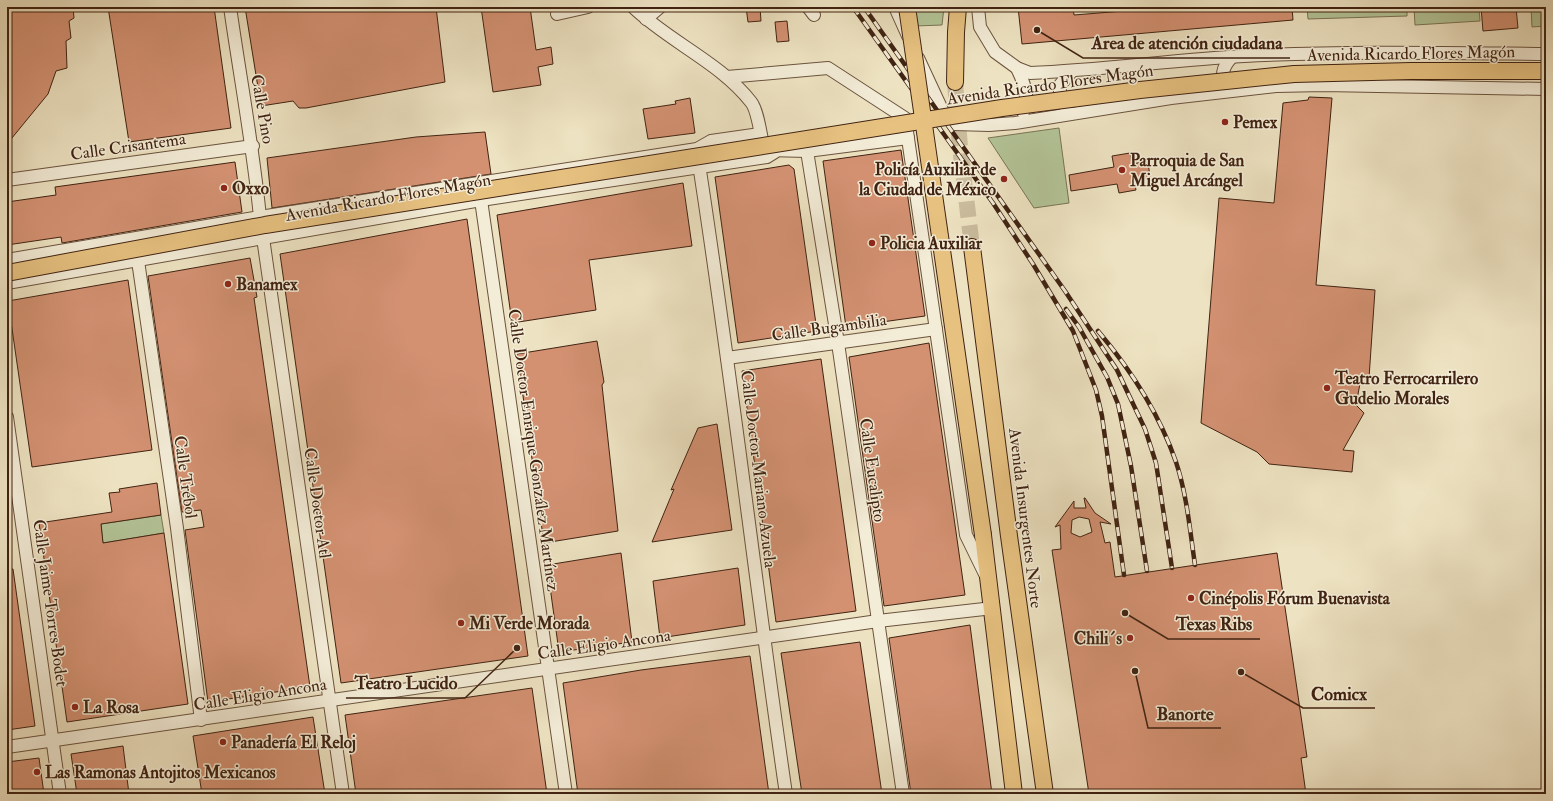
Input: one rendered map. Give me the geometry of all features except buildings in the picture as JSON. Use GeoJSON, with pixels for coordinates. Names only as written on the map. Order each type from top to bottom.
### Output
{"type":"FeatureCollection","features":[{"type":"Feature","properties":{"kind":"main road"},"geometry":{"type":"LineString","coordinates":[[907,7],[990,584],[1014,794]]}},
{"type":"Feature","properties":{"kind":"main road"},"geometry":{"type":"LineString","coordinates":[[955,82],[955,47],[958,7]]}},
{"type":"Feature","properties":{"kind":"main road","name":"Avenida Ricardo Flores Magón"},"geometry":{"type":"LineString","coordinates":[[7,273],[265,225],[1002,108],[1132,91],[1294,74],[1411,71],[1546,71]]}},
{"type":"Feature","properties":{"kind":"main road","name":"Avenida Insurgentes Norte"},"geometry":{"type":"LineString","coordinates":[[972,247],[1007,522],[1045,794]]}},
{"type":"Feature","properties":{"kind":"street","name":"Calle Pino"},"geometry":{"type":"LineString","coordinates":[[230,7],[246,119],[253,146],[260,217]]}},
{"type":"Feature","properties":{"kind":"street"},"geometry":{"type":"LineString","coordinates":[[558,14],[588,7]]}},
{"type":"Feature","properties":{"kind":"street"},"geometry":{"type":"LineString","coordinates":[[633,7],[646,20],[727,77],[752,103],[760,134],[769,153]]}},
{"type":"Feature","properties":{"kind":"street"},"geometry":{"type":"LineString","coordinates":[[646,20],[660,7]]}},
{"type":"Feature","properties":{"kind":"street"},"geometry":{"type":"LineString","coordinates":[[895,7],[944,114],[954,124],[989,126],[1015,123],[1236,89],[1324,85],[1546,89]]}},
{"type":"Feature","properties":{"kind":"street","name":"Avenida Ricardo Flores Magón"},"geometry":{"type":"LineString","coordinates":[[978,7],[980,27],[995,52],[1017,68],[1030,73],[1072,71],[1232,57],[1334,52],[1546,54]]}},
{"type":"Feature","properties":{"kind":"street"},"geometry":{"type":"LineString","coordinates":[[1232,57],[1225,64],[1223,70],[1224,78],[1227,84],[1236,89]]}},
{"type":"Feature","properties":{"kind":"street"},"geometry":{"type":"LineString","coordinates":[[727,77],[828,68],[905,118],[966,535],[990,584]]}},
{"type":"Feature","properties":{"kind":"street"},"geometry":{"type":"LineString","coordinates":[[1015,123],[1025,109],[1026,95],[1023,80],[1017,68]]}},
{"type":"Feature","properties":{"kind":"street"},"geometry":{"type":"LineString","coordinates":[[1072,71],[1060,85],[1060,95],[1064,106],[1077,113]]}},
{"type":"Feature","properties":{"kind":"street","name":"Avenida Ricardo Flores Magón"},"geometry":{"type":"LineString","coordinates":[[7,260],[260,217],[697,148],[711,141],[760,134]]}},
{"type":"Feature","properties":{"kind":"street","name":"Avenida Ricardo Flores Magón"},"geometry":{"type":"LineString","coordinates":[[7,283],[481,200],[699,166],[769,153],[807,151],[908,138]]}},
{"type":"Feature","properties":{"kind":"street","name":"Avenida Ricardo Flores Magón"},"geometry":{"type":"LineString","coordinates":[[711,141],[769,153]]}},
{"type":"Feature","properties":{"kind":"street","name":"Calle Crisantema"},"geometry":{"type":"LineString","coordinates":[[7,180],[253,146]]}},
{"type":"Feature","properties":{"kind":"street","name":"Calle Doctor Mariano Azuela"},"geometry":{"type":"LineString","coordinates":[[697,148],[727,358],[763,637],[786,794]]}},
{"type":"Feature","properties":{"kind":"street","name":"Calle Eucalipto"},"geometry":{"type":"LineString","coordinates":[[807,151],[838,344],[903,794]]}},
{"type":"Feature","properties":{"kind":"street","name":"Calle Doctor Enrique González Martínez"},"geometry":{"type":"LineString","coordinates":[[479,182],[566,794]]}},
{"type":"Feature","properties":{"kind":"street","name":"Calle Doctor Atl"},"geometry":{"type":"LineString","coordinates":[[260,217],[343,794]]}},
{"type":"Feature","properties":{"kind":"street","name":"Calle Trébol"},"geometry":{"type":"LineString","coordinates":[[135,238],[176,528],[201,720]]}},
{"type":"Feature","properties":{"kind":"street","name":"Calle Bugambilia"},"geometry":{"type":"LineString","coordinates":[[727,358],[838,344],[936,329]]}},
{"type":"Feature","properties":{"kind":"street","name":"Calle Jaime Torres Bodet"},"geometry":{"type":"LineString","coordinates":[[7,417],[8,438],[60,794]]}},
{"type":"Feature","properties":{"kind":"street","name":"Calle Eligio Ancona"},"geometry":{"type":"LineString","coordinates":[[7,747],[201,720],[763,637],[878,621],[993,608]]}},
{"type":"Feature","properties":{"kind":"green space"},"geometry":{"type":"Polygon","coordinates":[[[908,7],[944,7],[942,25],[915,26],[908,7]]]}},
{"type":"Feature","properties":{"kind":"green space"},"geometry":{"type":"Polygon","coordinates":[[[1307,7],[1407,7],[1407,16],[1308,19],[1307,7]]]}},
{"type":"Feature","properties":{"kind":"green space"},"geometry":{"type":"Polygon","coordinates":[[[1414,7],[1479,7],[1480,21],[1415,25],[1414,7]]]}},
{"type":"Feature","properties":{"kind":"green space"},"geometry":{"type":"Polygon","coordinates":[[[1531,7],[1546,7],[1546,26],[1532,27],[1531,7]]]}},
{"type":"Feature","properties":{"kind":"green space"},"geometry":{"type":"Polygon","coordinates":[[[1059,128],[1069,203],[1034,208],[988,138],[1059,128]]]}},
{"type":"Feature","properties":{"kind":"green space"},"geometry":{"type":"Polygon","coordinates":[[[161,515],[164,533],[103,543],[101,524],[161,515]]]}},
{"type":"Feature","properties":{"kind":"tunnel"},"geometry":{"type":"LineString","coordinates":[[955,82],[960,147],[972,247]]}},
{"type":"Feature","properties":{"kind":"railway"},"geometry":{"type":"LineString","coordinates":[[853,7],[993,203],[1033,264],[1073,331],[1096,390],[1102,416],[1124,575]]}},
{"type":"Feature","properties":{"kind":"railway"},"geometry":{"type":"LineString","coordinates":[[864,7],[1065,291],[1117,370],[1145,429],[1156,463],[1172,568]]}},
{"type":"Feature","properties":{"kind":"railway"},"geometry":{"type":"LineString","coordinates":[[1066,309],[1079,327],[1107,377],[1118,404],[1131,466],[1147,571]]}},
{"type":"Feature","properties":{"kind":"railway"},"geometry":{"type":"LineString","coordinates":[[1098,331],[1133,377],[1153,409],[1169,444],[1183,487],[1195,565]]}},
{"type":"Feature","properties":{"kind":"place","name":"Area de atención ciudadana"},"geometry":{"type":"Point","coordinates":[1037,30]}},
{"type":"Feature","properties":{"kind":"place","name":"Pemex"},"geometry":{"type":"Point","coordinates":[1225,122]}},
{"type":"Feature","properties":{"kind":"place","name":"Parroquia de San Miguel Arcángel"},"geometry":{"type":"Point","coordinates":[1122,170]}},
{"type":"Feature","properties":{"kind":"place","name":"Policía Auxiliar de la Ciudad de México"},"geometry":{"type":"Point","coordinates":[1004,179]}},
{"type":"Feature","properties":{"kind":"place","name":"Oxxo"},"geometry":{"type":"Point","coordinates":[224,188]}},
{"type":"Feature","properties":{"kind":"place","name":"Policia Auxiliar"},"geometry":{"type":"Point","coordinates":[872,243]}},
{"type":"Feature","properties":{"kind":"place","name":"Banamex"},"geometry":{"type":"Point","coordinates":[228,284]}},
{"type":"Feature","properties":{"kind":"place","name":"Teatro Ferrocarrilero Gudelio Morales"},"geometry":{"type":"Point","coordinates":[1327,388]}},
{"type":"Feature","properties":{"kind":"place","name":"Cinépolis Fórum Buenavista"},"geometry":{"type":"Point","coordinates":[1191,598]}},
{"type":"Feature","properties":{"kind":"place","name":"Texas Ribs"},"geometry":{"type":"Point","coordinates":[1125,613]}},
{"type":"Feature","properties":{"kind":"place","name":"Mi Verde Morada"},"geometry":{"type":"Point","coordinates":[461,623]}},
{"type":"Feature","properties":{"kind":"place","name":"Chili´s"},"geometry":{"type":"Point","coordinates":[1130,638]}},
{"type":"Feature","properties":{"kind":"place","name":"Teatro Lucido"},"geometry":{"type":"Point","coordinates":[517,648]}},
{"type":"Feature","properties":{"kind":"place","name":"Banorte"},"geometry":{"type":"Point","coordinates":[1135,671]}},
{"type":"Feature","properties":{"kind":"place","name":"Comicx"},"geometry":{"type":"Point","coordinates":[1241,672]}},
{"type":"Feature","properties":{"kind":"place","name":"La Rosa"},"geometry":{"type":"Point","coordinates":[75,707]}},
{"type":"Feature","properties":{"kind":"place","name":"Panadería El Reloj"},"geometry":{"type":"Point","coordinates":[223,742]}},
{"type":"Feature","properties":{"kind":"place","name":"Las Ramonas Antojitos Mexicanos"},"geometry":{"type":"Point","coordinates":[37,772]}}]}
